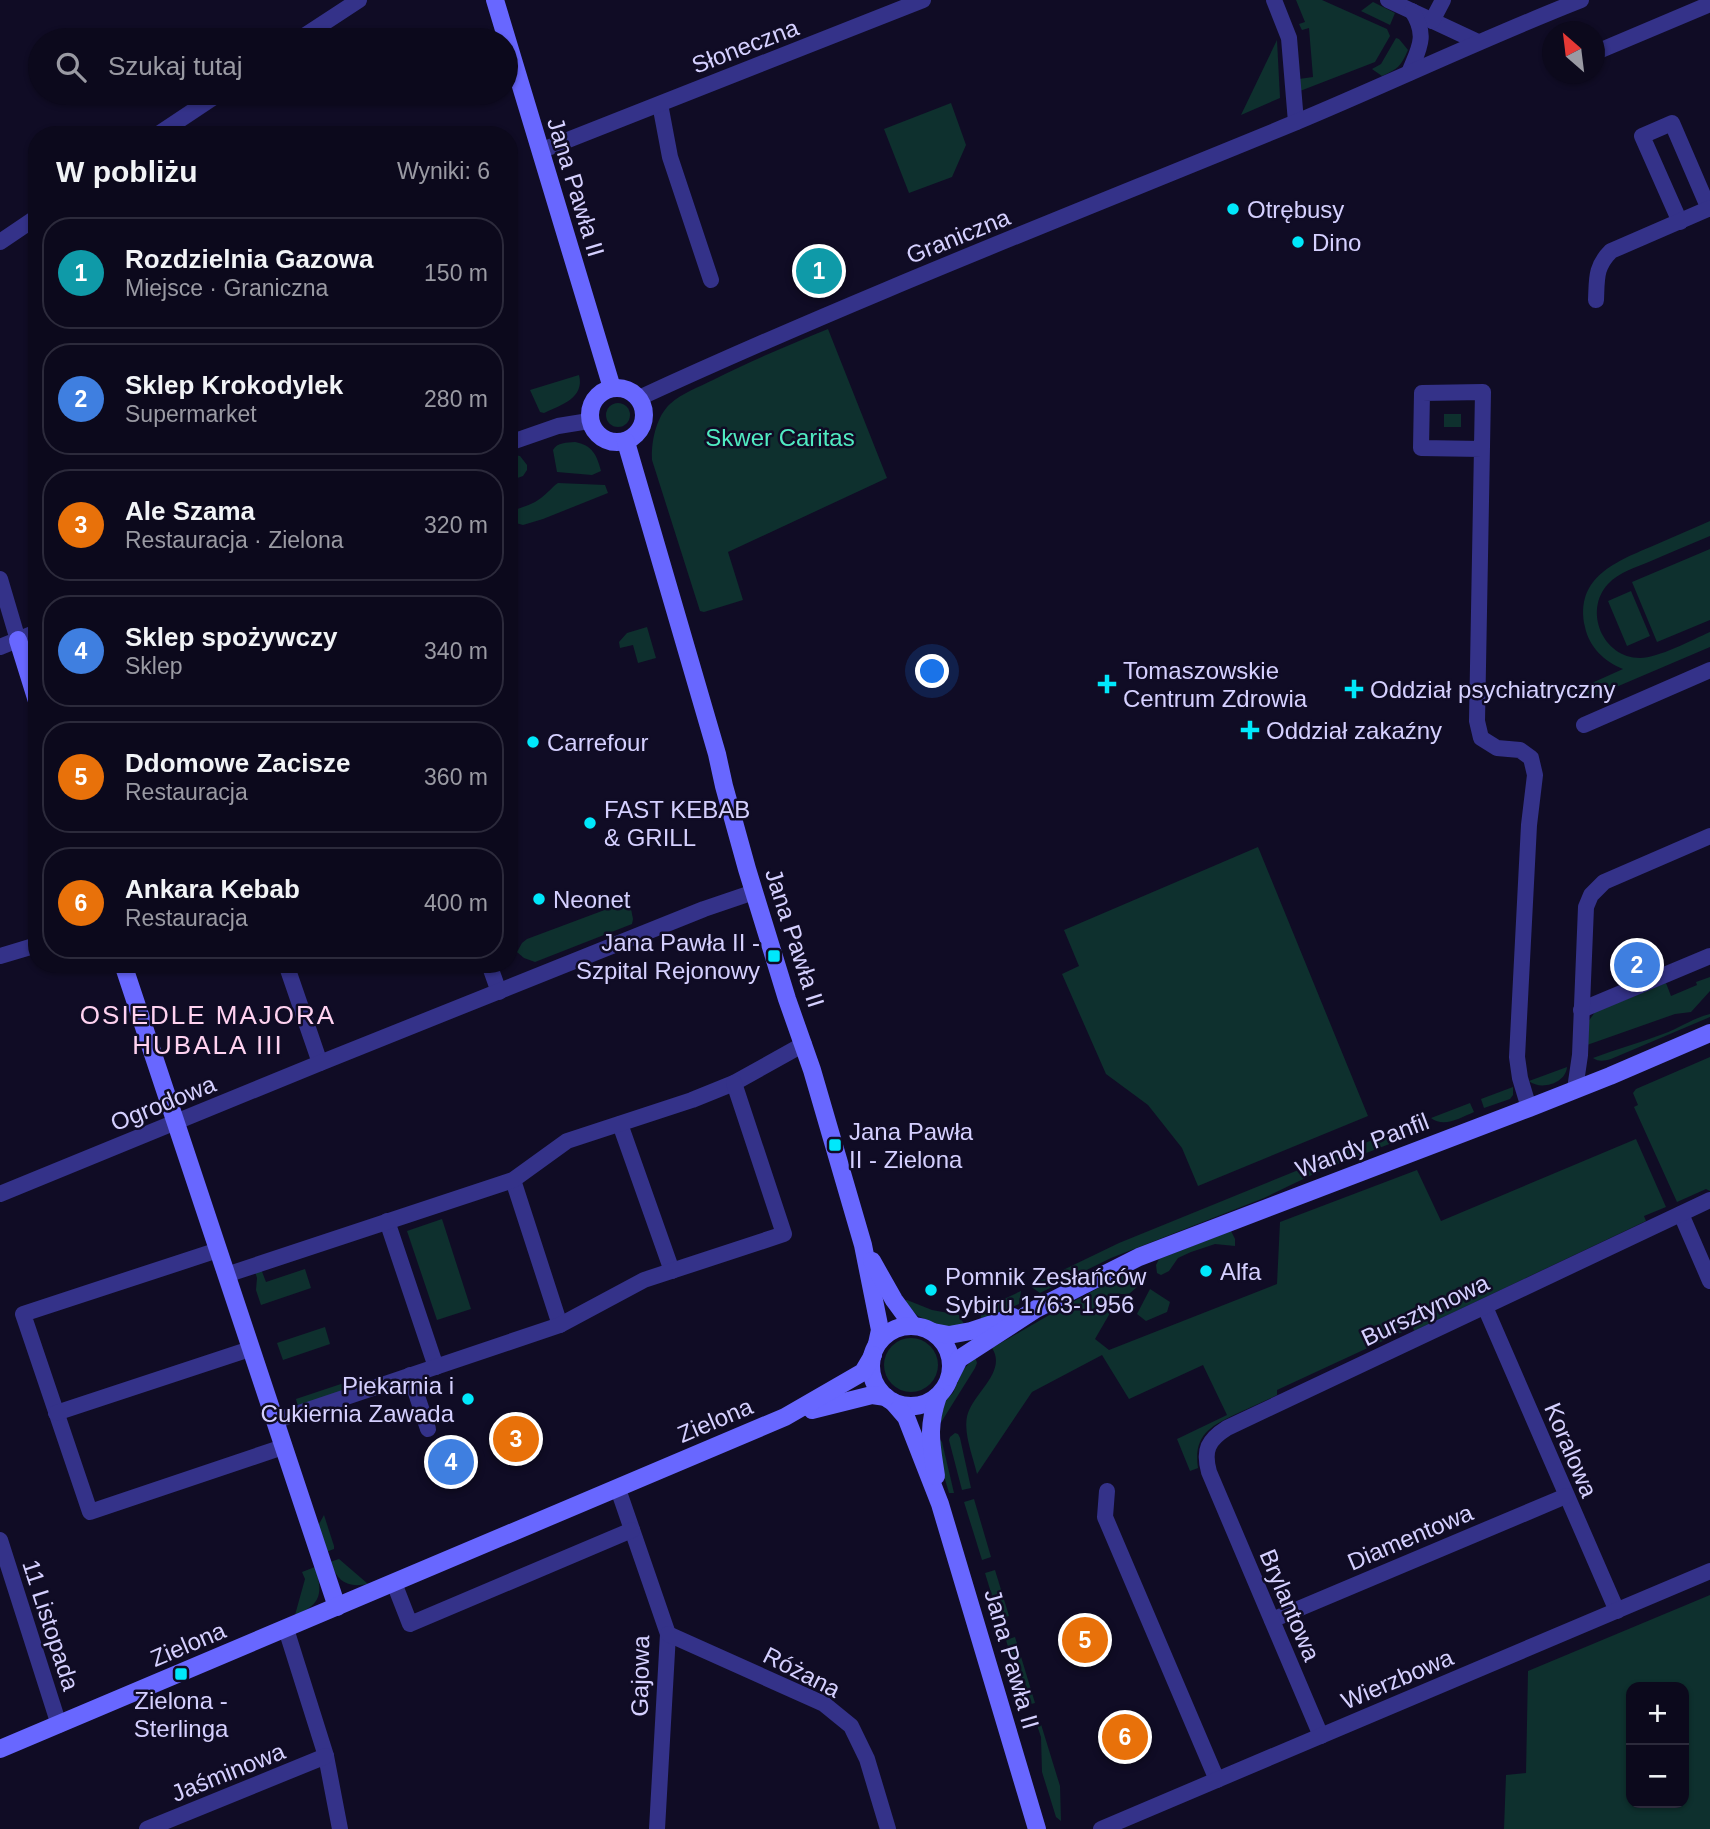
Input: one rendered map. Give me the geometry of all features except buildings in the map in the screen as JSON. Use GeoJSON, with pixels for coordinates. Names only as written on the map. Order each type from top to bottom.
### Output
{"type":"FeatureCollection","features":[{"type":"Feature","properties":{"kind":"street"},"geometry":{"type":"LineString","coordinates":[[316,28],[359,0]]}},
{"type":"Feature","properties":{"kind":"street","name":"Jana Pawła II"},"geometry":{"type":"LineString","coordinates":[[495,0],[503,28]]}},
{"type":"Feature","properties":{"kind":"street","name":"Słoneczna"},"geometry":{"type":"LineString","coordinates":[[540,151],[923,0]]}},
{"type":"Feature","properties":{"kind":"street"},"geometry":{"type":"LineString","coordinates":[[1274,0],[1289,38],[1296,122]]}},
{"type":"Feature","properties":{"kind":"street"},"geometry":{"type":"LineString","coordinates":[[1388,0],[1478,42]]}},
{"type":"Feature","properties":{"kind":"street"},"geometry":{"type":"LineString","coordinates":[[1409,73],[1427,20],[1443,0]]}},
{"type":"Feature","properties":{"kind":"street","name":"Graniczna"},"geometry":{"type":"LineString","coordinates":[[639,398],[772,337],[1296,122],[1581,0]]}},
{"type":"Feature","properties":{"kind":"street"},"geometry":{"type":"LineString","coordinates":[[1605,48],[1710,2]]}},
{"type":"Feature","properties":{"kind":"street"},"geometry":{"type":"LineString","coordinates":[[1427,20],[1447,56]]}},
{"type":"Feature","properties":{"kind":"street"},"geometry":{"type":"LineString","coordinates":[[1427,20],[1453,40],[1447,56]]}},
{"type":"Feature","properties":{"kind":"street","name":"Jana Pawła II"},"geometry":{"type":"LineString","coordinates":[[518,77],[612,388]]}},
{"type":"Feature","properties":{"kind":"street"},"geometry":{"type":"LineString","coordinates":[[660,104],[670,157],[710,280]]}},
{"type":"Feature","properties":{"kind":"street"},"geometry":{"type":"LineString","coordinates":[[170,126],[202,105]]}},
{"type":"Feature","properties":{"kind":"street"},"geometry":{"type":"LineString","coordinates":[[1596,300],[1597,272],[1602,260],[1611,251],[1680,222],[1709,209],[1672,123],[1642,136],[1680,222]]}},
{"type":"Feature","properties":{"kind":"street"},"geometry":{"type":"LineString","coordinates":[[0,242],[28,223]]}},
{"type":"Feature","properties":{"kind":"street"},"geometry":{"type":"LineString","coordinates":[[618,387],[639,398],[645,416],[641,430],[630,440],[617,443],[597,435],[589,421],[589,411],[593,400],[604,390],[618,387]]}},
{"type":"Feature","properties":{"kind":"street"},"geometry":{"type":"LineString","coordinates":[[1482,449],[1421,448],[1422,393],[1483,392],[1482,449],[1477,721],[1481,738],[1497,748],[1520,750],[1531,758],[1535,775],[1529,825],[1517,1057],[1529,1108]]}},
{"type":"Feature","properties":{"kind":"street"},"geometry":{"type":"LineString","coordinates":[[518,440],[558,426],[589,421]]}},
{"type":"Feature","properties":{"kind":"street","name":"Jana Pawła II"},"geometry":{"type":"LineString","coordinates":[[626,442],[718,754],[724,786],[754,892],[804,1045],[863,1245],[880,1330],[875,1350]]}},
{"type":"Feature","properties":{"kind":"street"},"geometry":{"type":"LineString","coordinates":[[0,579],[28,672]]}},
{"type":"Feature","properties":{"kind":"street"},"geometry":{"type":"LineString","coordinates":[[0,647],[28,636]]}},
{"type":"Feature","properties":{"kind":"street"},"geometry":{"type":"LineString","coordinates":[[1584,725],[1710,670]]}},
{"type":"Feature","properties":{"kind":"street"},"geometry":{"type":"LineString","coordinates":[[1575,1089],[1580,1055],[1586,907],[1591,895],[1604,882],[1710,836]]}},
{"type":"Feature","properties":{"kind":"street","name":"Ogrodowa"},"geometry":{"type":"LineString","coordinates":[[0,1194],[320,1063],[705,909],[754,892]]}},
{"type":"Feature","properties":{"kind":"street"},"geometry":{"type":"LineString","coordinates":[[0,956],[28,948]]}},
{"type":"Feature","properties":{"kind":"street"},"geometry":{"type":"LineString","coordinates":[[1581,1010],[1710,956]]}},
{"type":"Feature","properties":{"kind":"street"},"geometry":{"type":"LineString","coordinates":[[126,973],[337,1607]]}},
{"type":"Feature","properties":{"kind":"street"},"geometry":{"type":"LineString","coordinates":[[289,973],[320,1063]]}},
{"type":"Feature","properties":{"kind":"street"},"geometry":{"type":"LineString","coordinates":[[492,973],[499,992]]}},
{"type":"Feature","properties":{"kind":"street","name":"Wandy Panfil"},"geometry":{"type":"LineString","coordinates":[[950,1377],[959,1359],[1036,1309],[1139,1257],[1529,1108],[1710,1033]]}},
{"type":"Feature","properties":{"kind":"street"},"geometry":{"type":"LineString","coordinates":[[226,1275],[513,1180],[567,1141],[692,1100],[734,1083],[804,1045]]}},
{"type":"Feature","properties":{"kind":"street"},"geometry":{"type":"LineString","coordinates":[[275,1420],[560,1325],[644,1280],[784,1234],[734,1083]]}},
{"type":"Feature","properties":{"kind":"street"},"geometry":{"type":"LineString","coordinates":[[620,1124],[672,1271]]}},
{"type":"Feature","properties":{"kind":"street"},"geometry":{"type":"LineString","coordinates":[[513,1180],[560,1325]]}},
{"type":"Feature","properties":{"kind":"street","name":"Bursztynowa"},"geometry":{"type":"LineString","coordinates":[[1217,1492],[1206,1461],[1207,1450],[1216,1435],[1227,1428],[1710,1200]]}},
{"type":"Feature","properties":{"kind":"street"},"geometry":{"type":"LineString","coordinates":[[1681,1214],[1710,1281]]}},
{"type":"Feature","properties":{"kind":"street"},"geometry":{"type":"LineString","coordinates":[[387,1222],[436,1367]]}},
{"type":"Feature","properties":{"kind":"street","name":"Jana Pawła II"},"geometry":{"type":"LineString","coordinates":[[863,1245],[890,1293],[913,1326]]}},
{"type":"Feature","properties":{"kind":"street"},"geometry":{"type":"LineString","coordinates":[[218,1250],[23,1314],[90,1512],[283,1447]]}},
{"type":"Feature","properties":{"kind":"street","name":"Koralowa"},"geometry":{"type":"LineString","coordinates":[[1485,1307],[1617,1611]]}},
{"type":"Feature","properties":{"kind":"street","name":"Wandy Panfil"},"geometry":{"type":"LineString","coordinates":[[933,1332],[949,1335],[971,1331],[1036,1309]]}},
{"type":"Feature","properties":{"kind":"street"},"geometry":{"type":"LineString","coordinates":[[913,1326],[933,1332],[941,1338],[951,1357],[950,1377],[945,1387],[930,1401],[912,1406],[889,1399],[880,1391],[872,1374],[875,1350],[884,1336],[902,1327],[913,1326]]}},
{"type":"Feature","properties":{"kind":"street"},"geometry":{"type":"LineString","coordinates":[[56,1413],[250,1349]]}},
{"type":"Feature","properties":{"kind":"street","name":"Zielona"},"geometry":{"type":"LineString","coordinates":[[0,1749],[785,1417],[863,1372],[875,1350]]}},
{"type":"Feature","properties":{"kind":"street"},"geometry":{"type":"LineString","coordinates":[[410,1376],[428,1429]]}},
{"type":"Feature","properties":{"kind":"street","name":"Zielona"},"geometry":{"type":"LineString","coordinates":[[785,1417],[872,1395],[889,1399]]}},
{"type":"Feature","properties":{"kind":"street","name":"Jana Pawła II"},"geometry":{"type":"LineString","coordinates":[[938,1396],[930,1432],[940,1504]]}},
{"type":"Feature","properties":{"kind":"street","name":"Jana Pawła II"},"geometry":{"type":"LineString","coordinates":[[889,1399],[906,1417],[940,1504],[1037,1829]]}},
{"type":"Feature","properties":{"kind":"street","name":"Gajowa"},"geometry":{"type":"LineString","coordinates":[[618,1489],[667,1634],[657,1829]]}},
{"type":"Feature","properties":{"kind":"street"},"geometry":{"type":"LineString","coordinates":[[1107,1491],[1105,1517],[1217,1780]]}},
{"type":"Feature","properties":{"kind":"street","name":"Brylantowa"},"geometry":{"type":"LineString","coordinates":[[1217,1492],[1321,1736]]}},
{"type":"Feature","properties":{"kind":"street","name":"Diamentowa"},"geometry":{"type":"LineString","coordinates":[[1272,1620],[1566,1496]]}},
{"type":"Feature","properties":{"kind":"street"},"geometry":{"type":"LineString","coordinates":[[394,1583],[410,1624],[632,1530]]}},
{"type":"Feature","properties":{"kind":"street","name":"11 Listopada"},"geometry":{"type":"LineString","coordinates":[[0,1540],[59,1725]]}},
{"type":"Feature","properties":{"kind":"street","name":"Wierzbowa"},"geometry":{"type":"LineString","coordinates":[[1101,1829],[1710,1571]]}},
{"type":"Feature","properties":{"kind":"street"},"geometry":{"type":"LineString","coordinates":[[286,1629],[326,1756],[341,1829]]}},
{"type":"Feature","properties":{"kind":"street","name":"Różana"},"geometry":{"type":"LineString","coordinates":[[667,1634],[824,1704],[851,1726],[867,1759],[888,1829]]}},
{"type":"Feature","properties":{"kind":"street","name":"Jaśminowa"},"geometry":{"type":"LineString","coordinates":[[147,1829],[326,1756]]}},
{"type":"Feature","properties":{"kind":"green space"},"geometry":{"type":"Polygon","coordinates":[[[1296,0],[1322,0],[1387,29],[1390,36],[1375,62],[1300,91],[1299,79],[1313,77],[1309,28],[1302,30],[1299,24],[1305,22],[1296,0]]]}},
{"type":"Feature","properties":{"kind":"green space"},"geometry":{"type":"Polygon","coordinates":[[[1373,2],[1395,13],[1390,25],[1361,11],[1373,2]]]}},
{"type":"Feature","properties":{"kind":"green space"},"geometry":{"type":"Polygon","coordinates":[[[1396,38],[1408,50],[1398,66],[1382,76],[1372,69],[1381,64],[1396,38]]]}},
{"type":"Feature","properties":{"kind":"green space"},"geometry":{"type":"Polygon","coordinates":[[[1277,40],[1280,98],[1241,115],[1277,40]]]}},
{"type":"Feature","properties":{"kind":"green space"},"geometry":{"type":"Polygon","coordinates":[[[951,103],[966,145],[952,177],[909,193],[884,129],[951,103]]]}},
{"type":"Feature","properties":{"kind":"green space","name":"Skwer Caritas"},"geometry":{"type":"Polygon","coordinates":[[[828,329],[887,478],[728,552],[743,600],[700,611],[652,460],[652,445],[658,423],[665,409],[685,393],[828,329]]]}},
{"type":"Feature","properties":{"kind":"green space"},"geometry":{"type":"Polygon","coordinates":[[[579,375],[578,390],[570,400],[544,413],[540,412],[530,390],[579,375]]]}},
{"type":"Feature","properties":{"kind":"green space"},"geometry":{"type":"Polygon","coordinates":[[[613,403],[623,403],[630,410],[630,420],[623,427],[613,427],[606,420],[606,410],[613,403]]]}},
{"type":"Feature","properties":{"kind":"green space"},"geometry":{"type":"Polygon","coordinates":[[[1444,414],[1461,414],[1461,427],[1444,427],[1444,414]]]}},
{"type":"Feature","properties":{"kind":"green space"},"geometry":{"type":"Polygon","coordinates":[[[575,442],[593,452],[601,471],[592,475],[557,472],[553,450],[560,444],[575,442]]]}},
{"type":"Feature","properties":{"kind":"green space"},"geometry":{"type":"Polygon","coordinates":[[[518,456],[527,465],[523,476],[518,478],[518,456]]]}},
{"type":"Feature","properties":{"kind":"green space"},"geometry":{"type":"Polygon","coordinates":[[[558,483],[605,485],[608,493],[543,519],[523,525],[518,524],[518,509],[543,496],[558,483]]]}},
{"type":"Feature","properties":{"kind":"green space"},"geometry":{"type":"Polygon","coordinates":[[[1710,521],[1710,536],[1628,570],[1612,580],[1601,595],[1597,619],[1607,642],[1627,656],[1640,658],[1656,655],[1710,632],[1710,647],[1588,699],[1583,687],[1623,669],[1599,653],[1587,634],[1583,610],[1592,583],[1602,573],[1626,558],[1710,521]]]}},
{"type":"Feature","properties":{"kind":"green space"},"geometry":{"type":"Polygon","coordinates":[[[1710,549],[1710,620],[1657,642],[1632,582],[1710,549]]]}},
{"type":"Feature","properties":{"kind":"green space"},"geometry":{"type":"Polygon","coordinates":[[[1631,591],[1650,636],[1627,646],[1608,601],[1631,591]]]}},
{"type":"Feature","properties":{"kind":"green space"},"geometry":{"type":"Polygon","coordinates":[[[647,627],[656,658],[638,663],[633,645],[620,648],[619,642],[627,633],[647,627]]]}},
{"type":"Feature","properties":{"kind":"green space"},"geometry":{"type":"Polygon","coordinates":[[[1258,847],[1368,1116],[1198,1186],[1182,1148],[1148,1105],[1106,1074],[1062,974],[1079,966],[1064,930],[1258,847]]]}},
{"type":"Feature","properties":{"kind":"green space"},"geometry":{"type":"Polygon","coordinates":[[[626,902],[630,904],[632,924],[535,962],[518,953],[527,939],[626,902]]]}},
{"type":"Feature","properties":{"kind":"green space"},"geometry":{"type":"Polygon","coordinates":[[[1710,977],[1710,991],[1691,1012],[1675,1014],[1587,1045],[1588,1022],[1595,1012],[1666,983],[1671,996],[1710,977]]]}},
{"type":"Feature","properties":{"kind":"green space"},"geometry":{"type":"Polygon","coordinates":[[[1710,1014],[1710,1017],[1611,1059],[1602,1061],[1593,1058],[1663,1034],[1710,1014]]]}},
{"type":"Feature","properties":{"kind":"green space"},"geometry":{"type":"Polygon","coordinates":[[[1710,1057],[1710,1191],[1706,1189],[1677,1202],[1634,1107],[1638,1105],[1633,1093],[1636,1089],[1710,1057]]]}},
{"type":"Feature","properties":{"kind":"green space"},"geometry":{"type":"Polygon","coordinates":[[[1567,1067],[1566,1073],[1552,1084],[1540,1085],[1529,1081],[1567,1067]]]}},
{"type":"Feature","properties":{"kind":"green space"},"geometry":{"type":"Polygon","coordinates":[[[1513,1087],[1510,1099],[1484,1108],[1481,1099],[1513,1087]]]}},
{"type":"Feature","properties":{"kind":"green space"},"geometry":{"type":"Polygon","coordinates":[[[1470,1103],[1474,1112],[1458,1119],[1441,1122],[1431,1118],[1470,1103]]]}},
{"type":"Feature","properties":{"kind":"green space"},"geometry":{"type":"Polygon","coordinates":[[[1392,1132],[1392,1143],[1320,1171],[1264,1198],[1111,1258],[1040,1293],[1030,1286],[1119,1243],[1392,1132]]]}},
{"type":"Feature","properties":{"kind":"green space"},"geometry":{"type":"Polygon","coordinates":[[[1636,1139],[1666,1207],[1644,1216],[1646,1221],[1414,1331],[1413,1327],[1277,1390],[1277,1395],[1211,1428],[1198,1448],[1198,1468],[1190,1471],[1177,1439],[1227,1415],[1203,1365],[1129,1399],[1102,1355],[1032,1392],[977,1474],[966,1420],[996,1365],[992,1348],[1119,1277],[1133,1276],[1137,1287],[1129,1294],[1121,1294],[1095,1339],[1109,1350],[1277,1284],[1280,1222],[1417,1170],[1441,1221],[1636,1139]]]}},
{"type":"Feature","properties":{"kind":"green space"},"geometry":{"type":"Polygon","coordinates":[[[442,1219],[471,1309],[437,1320],[407,1231],[442,1219]]]}},
{"type":"Feature","properties":{"kind":"green space"},"geometry":{"type":"Polygon","coordinates":[[[1231,1231],[1235,1246],[1215,1244],[1191,1252],[1178,1258],[1169,1271],[1161,1275],[1157,1273],[1156,1265],[1159,1259],[1231,1231]]]}},
{"type":"Feature","properties":{"kind":"green space"},"geometry":{"type":"Polygon","coordinates":[[[261,1269],[266,1282],[305,1269],[311,1288],[261,1305],[256,1290],[255,1271],[261,1269]]]}},
{"type":"Feature","properties":{"kind":"green space"},"geometry":{"type":"Polygon","coordinates":[[[1150,1289],[1170,1302],[1167,1312],[1146,1321],[1137,1314],[1150,1289]]]}},
{"type":"Feature","properties":{"kind":"green space"},"geometry":{"type":"Polygon","coordinates":[[[1021,1291],[1019,1304],[981,1320],[983,1309],[1021,1291]]]}},
{"type":"Feature","properties":{"kind":"green space"},"geometry":{"type":"Polygon","coordinates":[[[907,1300],[932,1310],[959,1315],[965,1326],[944,1328],[918,1316],[902,1301],[907,1300]]]}},
{"type":"Feature","properties":{"kind":"green space"},"geometry":{"type":"Polygon","coordinates":[[[325,1327],[330,1344],[283,1360],[277,1343],[325,1327]]]}},
{"type":"Feature","properties":{"kind":"green space"},"geometry":{"type":"Polygon","coordinates":[[[911,1338],[930,1346],[938,1365],[930,1384],[911,1392],[892,1384],[884,1365],[892,1346],[911,1338]]]}},
{"type":"Feature","properties":{"kind":"green space"},"geometry":{"type":"Polygon","coordinates":[[[975,1357],[975,1368],[940,1424],[945,1401],[953,1393],[963,1370],[975,1357]]]}},
{"type":"Feature","properties":{"kind":"green space"},"geometry":{"type":"Polygon","coordinates":[[[344,1383],[346,1391],[298,1407],[296,1399],[344,1383]]]}},
{"type":"Feature","properties":{"kind":"green space"},"geometry":{"type":"Polygon","coordinates":[[[955,1433],[960,1438],[971,1488],[962,1490],[949,1440],[955,1433]]]}},
{"type":"Feature","properties":{"kind":"green space"},"geometry":{"type":"Polygon","coordinates":[[[938,1437],[942,1442],[954,1493],[949,1493],[944,1476],[938,1437]]]}},
{"type":"Feature","properties":{"kind":"green space"},"geometry":{"type":"Polygon","coordinates":[[[974,1499],[991,1557],[982,1560],[964,1502],[974,1499]]]}},
{"type":"Feature","properties":{"kind":"green space"},"geometry":{"type":"Polygon","coordinates":[[[324,1515],[334,1546],[334,1549],[326,1552],[318,1526],[324,1515]]]}},
{"type":"Feature","properties":{"kind":"green space"},"geometry":{"type":"Polygon","coordinates":[[[339,1559],[368,1584],[354,1585],[340,1579],[330,1562],[339,1559]]]}},
{"type":"Feature","properties":{"kind":"green space"},"geometry":{"type":"Polygon","coordinates":[[[315,1567],[319,1584],[318,1597],[311,1607],[295,1615],[305,1579],[302,1572],[315,1567]]]}},
{"type":"Feature","properties":{"kind":"green space"},"geometry":{"type":"Polygon","coordinates":[[[995,1570],[1009,1616],[999,1619],[985,1573],[995,1570]]]}},
{"type":"Feature","properties":{"kind":"green space"},"geometry":{"type":"Polygon","coordinates":[[[1710,1595],[1710,1829],[1504,1829],[1506,1775],[1526,1773],[1528,1671],[1710,1595]]]}},
{"type":"Feature","properties":{"kind":"green space"},"geometry":{"type":"Polygon","coordinates":[[[1015,1637],[1035,1703],[1031,1704],[1025,1683],[1014,1667],[1006,1640],[1015,1637]]]}},
{"type":"Feature","properties":{"kind":"green space"},"geometry":{"type":"Polygon","coordinates":[[[1040,1721],[1060,1786],[1061,1821],[1056,1817],[1042,1772],[1041,1737],[1036,1722],[1040,1721]]]}},
{"type":"Feature","properties":{"kind":"place","name":"Otrębusy"},"geometry":{"type":"Point","coordinates":[1233,209]}},
{"type":"Feature","properties":{"kind":"place","name":"Dino"},"geometry":{"type":"Point","coordinates":[1298,242]}},
{"type":"Feature","properties":{"kind":"place","name":"Rozdzielnia Gazowa"},"geometry":{"type":"Point","coordinates":[819,271]}},
{"type":"Feature","properties":{"kind":"place","name":"Tomaszowskie Centrum Zdrowia"},"geometry":{"type":"Point","coordinates":[1107,684]}},
{"type":"Feature","properties":{"kind":"place","name":"Oddział psychiatryczny"},"geometry":{"type":"Point","coordinates":[1354,689]}},
{"type":"Feature","properties":{"kind":"place","name":"Oddział zakaźny"},"geometry":{"type":"Point","coordinates":[1250,730]}},
{"type":"Feature","properties":{"kind":"place","name":"Carrefour"},"geometry":{"type":"Point","coordinates":[533,742]}},
{"type":"Feature","properties":{"kind":"place","name":"FAST KEBAB & GRILL"},"geometry":{"type":"Point","coordinates":[590,823]}},
{"type":"Feature","properties":{"kind":"place","name":"Neonet"},"geometry":{"type":"Point","coordinates":[539,899]}},
{"type":"Feature","properties":{"kind":"place","name":"Jana Pawła II - Szpital Rejonowy"},"geometry":{"type":"Point","coordinates":[774,956]}},
{"type":"Feature","properties":{"kind":"place","name":"Sklep Krokodylek"},"geometry":{"type":"Point","coordinates":[1637,965]}},
{"type":"Feature","properties":{"kind":"place","name":"Jana Pawła II - Zielona"},"geometry":{"type":"Point","coordinates":[835,1145]}},
{"type":"Feature","properties":{"kind":"place","name":"Alfa"},"geometry":{"type":"Point","coordinates":[1206,1271]}},
{"type":"Feature","properties":{"kind":"place","name":"Pomnik Zesłańców Sybiru 1763-1956"},"geometry":{"type":"Point","coordinates":[931,1290]}},
{"type":"Feature","properties":{"kind":"place","name":"Piekarnia i Cukiernia Zawada"},"geometry":{"type":"Point","coordinates":[468,1399]}},
{"type":"Feature","properties":{"kind":"place","name":"Ale Szama"},"geometry":{"type":"Point","coordinates":[516,1439]}},
{"type":"Feature","properties":{"kind":"place","name":"Sklep spożywczy"},"geometry":{"type":"Point","coordinates":[451,1462]}},
{"type":"Feature","properties":{"kind":"place","name":"Ddomowe Zacisze"},"geometry":{"type":"Point","coordinates":[1085,1640]}},
{"type":"Feature","properties":{"kind":"place","name":"Zielona - Sterlinga"},"geometry":{"type":"Point","coordinates":[181,1674]}},
{"type":"Feature","properties":{"kind":"place","name":"Ankara Kebab"},"geometry":{"type":"Point","coordinates":[1125,1737]}},
{"type":"Feature","properties":{"kind":"district","name":"OSIEDLE MAJORA HUBALA III"},"geometry":{"type":"Point","coordinates":[208,1030]}}]}
